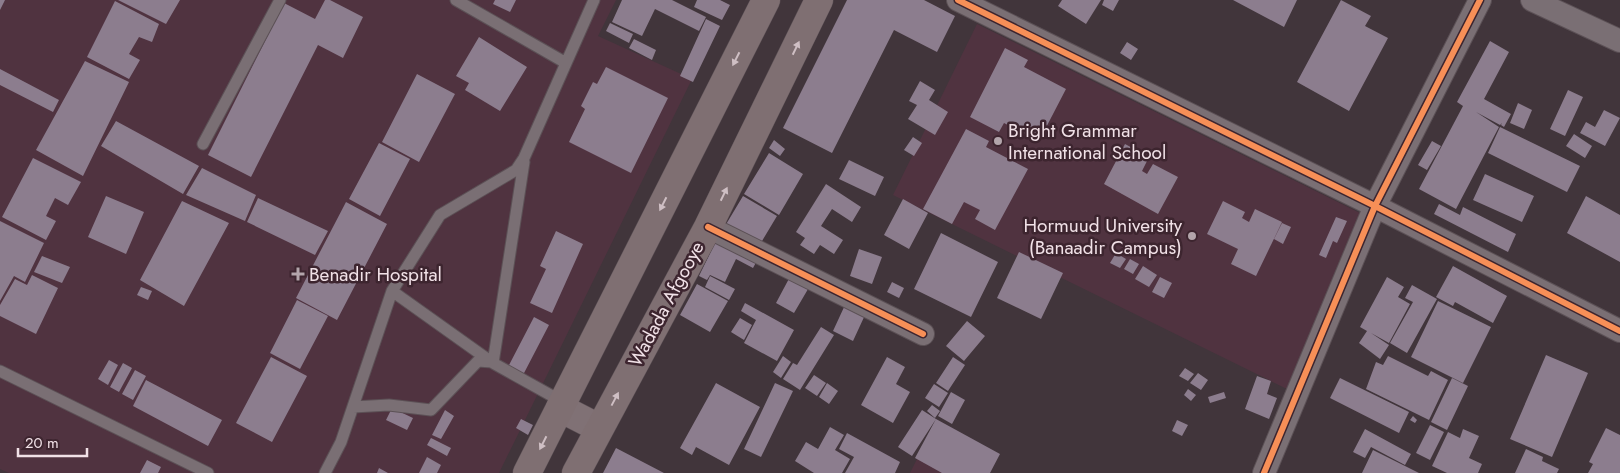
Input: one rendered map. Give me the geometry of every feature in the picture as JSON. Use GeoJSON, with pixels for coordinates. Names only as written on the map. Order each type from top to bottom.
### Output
{"type":"FeatureCollection","features":[{"type":"Feature","properties":{"kind":"highway"},"geometry":{"type":"LineString","coordinates":[[528,473],[766,0]]}},
{"type":"Feature","properties":{"kind":"highway","name":"Wadada Afgooye"},"geometry":{"type":"LineString","coordinates":[[576,473],[708,226],[819,0]]}},
{"type":"Feature","properties":{"kind":"main road"},"geometry":{"type":"LineString","coordinates":[[562,405],[599,428]]}},
{"type":"Feature","properties":{"kind":"street"},"geometry":{"type":"LineString","coordinates":[[958,0],[1375,206],[1620,331]]}},
{"type":"Feature","properties":{"kind":"street"},"geometry":{"type":"LineString","coordinates":[[1264,473],[1375,206],[1480,0]]}},
{"type":"Feature","properties":{"kind":"street"},"geometry":{"type":"LineString","coordinates":[[1532,0],[1620,42]]}},
{"type":"Feature","properties":{"kind":"street"},"geometry":{"type":"LineString","coordinates":[[708,226],[923,334]]}},
{"type":"Feature","properties":{"kind":"lane"},"geometry":{"type":"LineString","coordinates":[[203,144],[280,0]]}},
{"type":"Feature","properties":{"kind":"lane"},"geometry":{"type":"LineString","coordinates":[[456,0],[566,63]]}},
{"type":"Feature","properties":{"kind":"lane"},"geometry":{"type":"LineString","coordinates":[[325,473],[341,442],[392,291],[440,216],[516,170],[524,158],[594,0]]}},
{"type":"Feature","properties":{"kind":"lane"},"geometry":{"type":"LineString","coordinates":[[493,363],[524,158]]}},
{"type":"Feature","properties":{"kind":"lane"},"geometry":{"type":"LineString","coordinates":[[392,291],[493,363],[562,405]]}},
{"type":"Feature","properties":{"kind":"lane"},"geometry":{"type":"LineString","coordinates":[[353,407],[389,405],[432,410],[478,361],[493,363]]}},
{"type":"Feature","properties":{"kind":"lane"},"geometry":{"type":"LineString","coordinates":[[0,371],[208,473]]}},
{"type":"Feature","properties":{"kind":"shaded area","name":"Benadir Hospital"},"geometry":{"type":"Polygon","coordinates":[[[0,0],[616,0],[598,36],[692,79],[499,473],[9,473],[0,469],[0,0]]]}},
{"type":"Feature","properties":{"kind":"shaded area","name":"Hormuud University (Banaadir Campus)"},"geometry":{"type":"Polygon","coordinates":[[[977,24],[1362,214],[1287,389],[893,195],[977,24]]]}},
{"type":"Feature","properties":{"kind":"shaded area"},"geometry":{"type":"Polygon","coordinates":[[[919,455],[955,473],[910,473],[919,455]]]}},
{"type":"Feature","properties":{"kind":"building"},"geometry":{"type":"Polygon","coordinates":[[[0,0],[5,0],[0,10],[0,0]]]}},
{"type":"Feature","properties":{"kind":"building"},"geometry":{"type":"Polygon","coordinates":[[[118,0],[180,0],[166,24],[118,0]]]}},
{"type":"Feature","properties":{"kind":"building"},"geometry":{"type":"Polygon","coordinates":[[[325,0],[330,0],[363,17],[343,58],[318,45],[251,177],[208,155],[284,3],[315,19],[325,0]]]}},
{"type":"Feature","properties":{"kind":"building"},"geometry":{"type":"Polygon","coordinates":[[[495,0],[516,0],[510,12],[493,4],[495,0]]]}},
{"type":"Feature","properties":{"kind":"building"},"geometry":{"type":"Polygon","coordinates":[[[622,0],[672,0],[706,17],[699,31],[655,9],[642,36],[612,22],[622,0]]]}},
{"type":"Feature","properties":{"kind":"building"},"geometry":{"type":"Polygon","coordinates":[[[697,0],[720,0],[730,5],[722,20],[694,7],[697,0]]]}},
{"type":"Feature","properties":{"kind":"building"},"geometry":{"type":"Polygon","coordinates":[[[847,0],[924,0],[955,16],[937,52],[894,30],[832,153],[783,128],[847,0]]]}},
{"type":"Feature","properties":{"kind":"building"},"geometry":{"type":"Polygon","coordinates":[[[1062,0],[1101,0],[1086,24],[1058,6],[1062,0]]]}},
{"type":"Feature","properties":{"kind":"building"},"geometry":{"type":"Polygon","coordinates":[[[1104,0],[1119,0],[1113,11],[1102,5],[1104,0]]]}},
{"type":"Feature","properties":{"kind":"building"},"geometry":{"type":"Polygon","coordinates":[[[1233,0],[1297,0],[1284,27],[1233,0]]]}},
{"type":"Feature","properties":{"kind":"building"},"geometry":{"type":"Polygon","coordinates":[[[1341,0],[1371,16],[1365,26],[1388,38],[1349,111],[1297,82],[1341,0]]]}},
{"type":"Feature","properties":{"kind":"building"},"geometry":{"type":"Polygon","coordinates":[[[115,1],[159,24],[152,42],[139,37],[129,54],[140,60],[129,79],[87,57],[115,1]]]}},
{"type":"Feature","properties":{"kind":"building"},"geometry":{"type":"Polygon","coordinates":[[[706,19],[720,26],[693,82],[680,76],[706,19]]]}},
{"type":"Feature","properties":{"kind":"building"},"geometry":{"type":"Polygon","coordinates":[[[610,23],[633,34],[629,43],[606,31],[610,23]]]}},
{"type":"Feature","properties":{"kind":"building"},"geometry":{"type":"Polygon","coordinates":[[[479,37],[527,67],[500,111],[465,90],[469,83],[456,76],[479,37]]]}},
{"type":"Feature","properties":{"kind":"building"},"geometry":{"type":"Polygon","coordinates":[[[634,39],[656,50],[652,60],[629,48],[634,39]]]}},
{"type":"Feature","properties":{"kind":"building"},"geometry":{"type":"Polygon","coordinates":[[[1490,41],[1509,52],[1484,99],[1511,114],[1504,127],[1501,125],[1502,123],[1500,125],[1476,112],[1499,127],[1456,209],[1419,189],[1463,106],[1457,102],[1490,41]]]}},
{"type":"Feature","properties":{"kind":"building"},"geometry":{"type":"Polygon","coordinates":[[[1127,42],[1138,49],[1131,60],[1120,53],[1127,42]]]}},
{"type":"Feature","properties":{"kind":"building"},"geometry":{"type":"Polygon","coordinates":[[[1005,48],[1028,60],[1024,67],[1066,89],[1039,141],[1004,123],[999,132],[970,117],[1005,48]]]}},
{"type":"Feature","properties":{"kind":"building"},"geometry":{"type":"Polygon","coordinates":[[[85,61],[129,82],[83,176],[36,150],[85,61]]]}},
{"type":"Feature","properties":{"kind":"building"},"geometry":{"type":"Polygon","coordinates":[[[606,67],[668,98],[631,173],[569,142],[585,109],[581,106],[593,82],[597,84],[606,67]]]}},
{"type":"Feature","properties":{"kind":"building"},"geometry":{"type":"Polygon","coordinates":[[[0,69],[59,100],[53,112],[0,85],[0,69]]]}},
{"type":"Feature","properties":{"kind":"building"},"geometry":{"type":"Polygon","coordinates":[[[417,74],[455,94],[419,162],[382,142],[417,74]]]}},
{"type":"Feature","properties":{"kind":"building"},"geometry":{"type":"Polygon","coordinates":[[[920,81],[935,90],[929,100],[948,112],[935,135],[908,119],[917,105],[909,101],[920,81]]]}},
{"type":"Feature","properties":{"kind":"building"},"geometry":{"type":"Polygon","coordinates":[[[1568,90],[1583,97],[1565,136],[1550,129],[1568,90]]]}},
{"type":"Feature","properties":{"kind":"building"},"geometry":{"type":"Polygon","coordinates":[[[1518,103],[1532,110],[1524,129],[1510,123],[1518,103]]]}},
{"type":"Feature","properties":{"kind":"building"},"geometry":{"type":"Polygon","coordinates":[[[1604,110],[1620,118],[1605,146],[1580,133],[1586,122],[1595,127],[1604,110]]]}},
{"type":"Feature","properties":{"kind":"building"},"geometry":{"type":"Polygon","coordinates":[[[116,121],[199,166],[183,194],[101,146],[116,121]]]}},
{"type":"Feature","properties":{"kind":"building"},"geometry":{"type":"Polygon","coordinates":[[[1500,127],[1580,166],[1567,192],[1488,153],[1500,127]]]}},
{"type":"Feature","properties":{"kind":"building"},"geometry":{"type":"Polygon","coordinates":[[[966,129],[989,141],[986,147],[1028,169],[995,230],[975,219],[980,210],[964,202],[952,224],[923,209],[966,129]]]}},
{"type":"Feature","properties":{"kind":"building"},"geometry":{"type":"Polygon","coordinates":[[[1574,134],[1592,146],[1585,158],[1566,146],[1574,134]]]}},
{"type":"Feature","properties":{"kind":"building"},"geometry":{"type":"Polygon","coordinates":[[[913,137],[922,143],[914,156],[904,150],[913,137]]]}},
{"type":"Feature","properties":{"kind":"building"},"geometry":{"type":"Polygon","coordinates":[[[774,140],[785,149],[780,156],[769,148],[774,140]]]}},
{"type":"Feature","properties":{"kind":"building"},"geometry":{"type":"Polygon","coordinates":[[[1432,141],[1441,146],[1427,170],[1418,165],[1432,141]]]}},
{"type":"Feature","properties":{"kind":"building"},"geometry":{"type":"Polygon","coordinates":[[[379,143],[410,159],[380,216],[349,199],[379,143]]]}},
{"type":"Feature","properties":{"kind":"building"},"geometry":{"type":"Polygon","coordinates":[[[1125,144],[1149,157],[1142,171],[1147,174],[1153,164],[1178,177],[1158,214],[1104,184],[1125,144]]]}},
{"type":"Feature","properties":{"kind":"building"},"geometry":{"type":"Polygon","coordinates":[[[769,153],[803,174],[779,215],[744,194],[769,153]]]}},
{"type":"Feature","properties":{"kind":"building"},"geometry":{"type":"Polygon","coordinates":[[[33,158],[81,182],[68,205],[55,198],[46,216],[56,221],[46,240],[2,217],[33,158]]]}},
{"type":"Feature","properties":{"kind":"building"},"geometry":{"type":"Polygon","coordinates":[[[849,160],[884,177],[875,196],[839,179],[849,160]]]}},
{"type":"Feature","properties":{"kind":"building"},"geometry":{"type":"Polygon","coordinates":[[[202,168],[256,195],[245,221],[186,195],[202,168]]]}},
{"type":"Feature","properties":{"kind":"building"},"geometry":{"type":"Polygon","coordinates":[[[1485,174],[1534,196],[1522,222],[1473,200],[1485,174]]]}},
{"type":"Feature","properties":{"kind":"building"},"geometry":{"type":"Polygon","coordinates":[[[826,184],[861,207],[852,222],[832,209],[821,226],[843,240],[834,254],[820,245],[814,254],[800,245],[805,238],[796,232],[826,184]]]}},
{"type":"Feature","properties":{"kind":"building"},"geometry":{"type":"Polygon","coordinates":[[[106,196],[144,212],[126,254],[88,237],[106,196]]]}},
{"type":"Feature","properties":{"kind":"building"},"geometry":{"type":"Polygon","coordinates":[[[743,196],[777,216],[759,246],[725,226],[743,196]]]}},
{"type":"Feature","properties":{"kind":"building"},"geometry":{"type":"Polygon","coordinates":[[[1586,196],[1620,215],[1620,262],[1567,233],[1586,196]]]}},
{"type":"Feature","properties":{"kind":"building"},"geometry":{"type":"Polygon","coordinates":[[[258,198],[328,231],[315,255],[247,222],[258,198]]]}},
{"type":"Feature","properties":{"kind":"building"},"geometry":{"type":"Polygon","coordinates":[[[903,199],[928,213],[909,249],[884,235],[903,199]]]}},
{"type":"Feature","properties":{"kind":"building"},"geometry":{"type":"Polygon","coordinates":[[[182,201],[229,223],[184,306],[140,280],[182,201]]]}},
{"type":"Feature","properties":{"kind":"building"},"geometry":{"type":"Polygon","coordinates":[[[1223,201],[1245,212],[1242,218],[1249,222],[1255,209],[1282,222],[1256,276],[1231,264],[1238,249],[1207,234],[1223,201]]]}},
{"type":"Feature","properties":{"kind":"building"},"geometry":{"type":"Polygon","coordinates":[[[346,202],[387,224],[337,320],[296,298],[346,202]]]}},
{"type":"Feature","properties":{"kind":"building"},"geometry":{"type":"Polygon","coordinates":[[[1439,204],[1460,215],[1463,207],[1516,234],[1508,252],[1434,214],[1439,204]]]}},
{"type":"Feature","properties":{"kind":"building"},"geometry":{"type":"Polygon","coordinates":[[[1336,217],[1347,221],[1337,243],[1333,241],[1326,258],[1319,255],[1336,217]]]}},
{"type":"Feature","properties":{"kind":"building"},"geometry":{"type":"Polygon","coordinates":[[[0,221],[44,243],[25,282],[14,276],[0,301],[0,221]]]}},
{"type":"Feature","properties":{"kind":"building"},"geometry":{"type":"Polygon","coordinates":[[[1282,223],[1291,227],[1283,244],[1274,239],[1282,223]]]}},
{"type":"Feature","properties":{"kind":"building"},"geometry":{"type":"Polygon","coordinates":[[[556,231],[583,244],[552,313],[530,303],[546,269],[540,266],[556,231]]]}},
{"type":"Feature","properties":{"kind":"building"},"geometry":{"type":"Polygon","coordinates":[[[941,233],[998,262],[971,317],[914,289],[941,233]]]}},
{"type":"Feature","properties":{"kind":"building"},"geometry":{"type":"Polygon","coordinates":[[[718,237],[759,257],[753,268],[736,259],[725,282],[710,275],[707,280],[699,276],[718,237]]]}},
{"type":"Feature","properties":{"kind":"building"},"geometry":{"type":"Polygon","coordinates":[[[859,249],[882,257],[872,284],[850,276],[859,249]]]}},
{"type":"Feature","properties":{"kind":"building"},"geometry":{"type":"Polygon","coordinates":[[[1019,252],[1063,273],[1041,319],[997,298],[1019,252]]]}},
{"type":"Feature","properties":{"kind":"building"},"geometry":{"type":"Polygon","coordinates":[[[1116,253],[1126,259],[1120,268],[1110,263],[1116,253]]]}},
{"type":"Feature","properties":{"kind":"building"},"geometry":{"type":"Polygon","coordinates":[[[42,256],[70,267],[62,283],[34,272],[42,256]]]}},
{"type":"Feature","properties":{"kind":"building"},"geometry":{"type":"Polygon","coordinates":[[[1130,259],[1139,264],[1133,274],[1124,269],[1130,259]]]}},
{"type":"Feature","properties":{"kind":"building"},"geometry":{"type":"Polygon","coordinates":[[[1143,266],[1157,275],[1149,287],[1135,279],[1143,266]]]}},
{"type":"Feature","properties":{"kind":"building"},"geometry":{"type":"Polygon","coordinates":[[[1453,266],[1507,296],[1493,323],[1455,302],[1453,306],[1436,297],[1453,266]]]}},
{"type":"Feature","properties":{"kind":"building"},"geometry":{"type":"Polygon","coordinates":[[[792,273],[811,284],[794,313],[776,303],[792,273]]]}},
{"type":"Feature","properties":{"kind":"building"},"geometry":{"type":"Polygon","coordinates":[[[32,275],[58,288],[36,334],[0,316],[0,305],[15,279],[27,285],[32,275]]]}},
{"type":"Feature","properties":{"kind":"building"},"geometry":{"type":"Polygon","coordinates":[[[710,276],[735,289],[729,300],[705,287],[710,276]]]}},
{"type":"Feature","properties":{"kind":"building"},"geometry":{"type":"Polygon","coordinates":[[[1160,277],[1172,283],[1164,298],[1152,292],[1160,277]]]}},
{"type":"Feature","properties":{"kind":"building"},"geometry":{"type":"Polygon","coordinates":[[[1387,277],[1404,287],[1398,297],[1410,304],[1389,343],[1371,333],[1389,345],[1380,359],[1359,343],[1367,331],[1360,327],[1387,277]]]}},
{"type":"Feature","properties":{"kind":"building"},"geometry":{"type":"Polygon","coordinates":[[[892,282],[904,288],[899,298],[887,292],[892,282]]]}},
{"type":"Feature","properties":{"kind":"building"},"geometry":{"type":"Polygon","coordinates":[[[697,284],[728,301],[710,332],[680,315],[697,284]]]}},
{"type":"Feature","properties":{"kind":"building"},"geometry":{"type":"Polygon","coordinates":[[[1412,285],[1437,299],[1407,353],[1390,343],[1413,302],[1405,298],[1412,285]]]}},
{"type":"Feature","properties":{"kind":"building"},"geometry":{"type":"Polygon","coordinates":[[[141,287],[152,291],[148,300],[137,295],[141,287]]]}},
{"type":"Feature","properties":{"kind":"building"},"geometry":{"type":"Polygon","coordinates":[[[297,300],[328,316],[300,369],[270,353],[297,300]]]}},
{"type":"Feature","properties":{"kind":"building"},"geometry":{"type":"Polygon","coordinates":[[[1438,301],[1491,327],[1463,383],[1411,357],[1438,301]]]}},
{"type":"Feature","properties":{"kind":"building"},"geometry":{"type":"Polygon","coordinates":[[[745,303],[794,330],[777,361],[744,343],[756,320],[741,311],[745,303]]]}},
{"type":"Feature","properties":{"kind":"building"},"geometry":{"type":"Polygon","coordinates":[[[845,305],[865,315],[853,341],[833,331],[845,305]]]}},
{"type":"Feature","properties":{"kind":"building"},"geometry":{"type":"Polygon","coordinates":[[[534,317],[549,325],[523,375],[508,367],[534,317]]]}},
{"type":"Feature","properties":{"kind":"building"},"geometry":{"type":"Polygon","coordinates":[[[740,318],[752,325],[744,340],[731,332],[740,318]]]}},
{"type":"Feature","properties":{"kind":"building"},"geometry":{"type":"Polygon","coordinates":[[[967,321],[985,336],[964,361],[946,346],[967,321]]]}},
{"type":"Feature","properties":{"kind":"building"},"geometry":{"type":"Polygon","coordinates":[[[821,327],[834,335],[800,390],[783,379],[793,363],[797,365],[821,327]]]}},
{"type":"Feature","properties":{"kind":"building"},"geometry":{"type":"Polygon","coordinates":[[[1546,355],[1588,373],[1552,457],[1510,439],[1546,355]]]}},
{"type":"Feature","properties":{"kind":"building"},"geometry":{"type":"Polygon","coordinates":[[[783,356],[791,362],[781,378],[773,372],[783,356]]]}},
{"type":"Feature","properties":{"kind":"building"},"geometry":{"type":"Polygon","coordinates":[[[1388,356],[1428,376],[1431,371],[1448,380],[1429,420],[1366,389],[1376,362],[1383,365],[1388,356]]]}},
{"type":"Feature","properties":{"kind":"building"},"geometry":{"type":"Polygon","coordinates":[[[271,357],[307,376],[272,442],[236,423],[271,357]]]}},
{"type":"Feature","properties":{"kind":"building"},"geometry":{"type":"Polygon","coordinates":[[[887,357],[905,367],[896,384],[910,392],[893,423],[861,405],[887,357]]]}},
{"type":"Feature","properties":{"kind":"building"},"geometry":{"type":"Polygon","coordinates":[[[953,357],[965,365],[948,391],[936,383],[953,357]]]}},
{"type":"Feature","properties":{"kind":"building"},"geometry":{"type":"Polygon","coordinates":[[[109,360],[118,365],[108,385],[98,379],[109,360]]]}},
{"type":"Feature","properties":{"kind":"building"},"geometry":{"type":"Polygon","coordinates":[[[123,363],[132,368],[119,392],[110,387],[123,363]]]}},
{"type":"Feature","properties":{"kind":"building"},"geometry":{"type":"Polygon","coordinates":[[[1185,368],[1194,374],[1188,381],[1179,376],[1185,368]]]}},
{"type":"Feature","properties":{"kind":"building"},"geometry":{"type":"Polygon","coordinates":[[[135,370],[146,376],[133,400],[122,394],[135,370]]]}},
{"type":"Feature","properties":{"kind":"building"},"geometry":{"type":"Polygon","coordinates":[[[1198,373],[1208,380],[1201,390],[1190,383],[1198,373]]]}},
{"type":"Feature","properties":{"kind":"building"},"geometry":{"type":"Polygon","coordinates":[[[814,375],[826,383],[817,396],[805,388],[814,375]]]}},
{"type":"Feature","properties":{"kind":"building"},"geometry":{"type":"Polygon","coordinates":[[[1257,376],[1271,381],[1267,394],[1277,398],[1269,419],[1245,409],[1257,376]]]}},
{"type":"Feature","properties":{"kind":"building"},"geometry":{"type":"Polygon","coordinates":[[[1340,378],[1409,412],[1399,433],[1330,398],[1340,378]]]}},
{"type":"Feature","properties":{"kind":"building"},"geometry":{"type":"Polygon","coordinates":[[[1452,378],[1468,386],[1447,430],[1431,422],[1452,378]]]}},
{"type":"Feature","properties":{"kind":"building"},"geometry":{"type":"Polygon","coordinates":[[[146,380],[222,420],[208,446],[133,406],[146,380]]]}},
{"type":"Feature","properties":{"kind":"building"},"geometry":{"type":"Polygon","coordinates":[[[716,383],[760,407],[729,465],[696,447],[692,455],[680,448],[716,383]]]}},
{"type":"Feature","properties":{"kind":"building"},"geometry":{"type":"Polygon","coordinates":[[[775,383],[793,391],[761,457],[744,449],[775,383]]]}},
{"type":"Feature","properties":{"kind":"building"},"geometry":{"type":"Polygon","coordinates":[[[827,383],[838,391],[829,404],[819,397],[827,383]]]}},
{"type":"Feature","properties":{"kind":"building"},"geometry":{"type":"Polygon","coordinates":[[[934,384],[948,393],[939,407],[925,398],[934,384]]]}},
{"type":"Feature","properties":{"kind":"building"},"geometry":{"type":"Polygon","coordinates":[[[1188,389],[1196,395],[1191,401],[1184,395],[1188,389]]]}},
{"type":"Feature","properties":{"kind":"building"},"geometry":{"type":"Polygon","coordinates":[[[951,392],[965,400],[952,424],[938,416],[951,392]]]}},
{"type":"Feature","properties":{"kind":"building"},"geometry":{"type":"Polygon","coordinates":[[[1224,392],[1226,398],[1210,403],[1208,397],[1224,392]]]}},
{"type":"Feature","properties":{"kind":"building"},"geometry":{"type":"Polygon","coordinates":[[[932,405],[940,411],[935,418],[927,411],[932,405]]]}},
{"type":"Feature","properties":{"kind":"building"},"geometry":{"type":"Polygon","coordinates":[[[392,408],[413,418],[407,430],[386,420],[392,408]]]}},
{"type":"Feature","properties":{"kind":"building"},"geometry":{"type":"Polygon","coordinates":[[[445,410],[454,416],[441,439],[432,435],[445,410]]]}},
{"type":"Feature","properties":{"kind":"building"},"geometry":{"type":"Polygon","coordinates":[[[922,410],[936,419],[912,456],[898,447],[922,410]]]}},
{"type":"Feature","properties":{"kind":"building"},"geometry":{"type":"Polygon","coordinates":[[[1413,416],[1417,420],[1415,423],[1410,420],[1413,416]]]}},
{"type":"Feature","properties":{"kind":"building"},"geometry":{"type":"Polygon","coordinates":[[[521,419],[533,425],[528,435],[516,428],[521,419]]]}},
{"type":"Feature","properties":{"kind":"building"},"geometry":{"type":"Polygon","coordinates":[[[936,419],[1000,454],[990,473],[942,473],[915,458],[936,419]]]}},
{"type":"Feature","properties":{"kind":"building"},"geometry":{"type":"Polygon","coordinates":[[[1177,420],[1188,425],[1182,436],[1172,431],[1177,420]]]}},
{"type":"Feature","properties":{"kind":"building"},"geometry":{"type":"Polygon","coordinates":[[[1430,425],[1444,432],[1430,460],[1416,453],[1430,425]]]}},
{"type":"Feature","properties":{"kind":"building"},"geometry":{"type":"Polygon","coordinates":[[[830,427],[844,435],[835,450],[850,459],[842,473],[814,473],[795,461],[806,442],[818,449],[830,427]]]}},
{"type":"Feature","properties":{"kind":"building"},"geometry":{"type":"Polygon","coordinates":[[[1606,428],[1620,435],[1620,473],[1588,473],[1593,464],[1589,462],[1606,428]]]}},
{"type":"Feature","properties":{"kind":"building"},"geometry":{"type":"Polygon","coordinates":[[[1365,429],[1411,454],[1405,465],[1371,447],[1365,458],[1353,452],[1365,429]]]}},
{"type":"Feature","properties":{"kind":"building"},"geometry":{"type":"Polygon","coordinates":[[[1463,429],[1479,436],[1469,458],[1482,464],[1478,473],[1447,473],[1432,466],[1448,432],[1460,438],[1463,429]]]}},
{"type":"Feature","properties":{"kind":"building"},"geometry":{"type":"Polygon","coordinates":[[[847,433],[900,462],[895,473],[845,473],[854,457],[839,449],[847,433]]]}},
{"type":"Feature","properties":{"kind":"building"},"geometry":{"type":"Polygon","coordinates":[[[431,438],[451,448],[447,456],[427,445],[431,438]]]}},
{"type":"Feature","properties":{"kind":"building"},"geometry":{"type":"Polygon","coordinates":[[[616,448],[664,473],[603,473],[616,448]]]}},
{"type":"Feature","properties":{"kind":"building"},"geometry":{"type":"Polygon","coordinates":[[[1526,449],[1543,457],[1542,461],[1559,469],[1557,473],[1515,473],[1526,449]]]}},
{"type":"Feature","properties":{"kind":"building"},"geometry":{"type":"Polygon","coordinates":[[[1373,450],[1419,473],[1362,473],[1373,450]]]}},
{"type":"Feature","properties":{"kind":"building"},"geometry":{"type":"Polygon","coordinates":[[[427,457],[441,465],[437,473],[419,473],[427,457]]]}},
{"type":"Feature","properties":{"kind":"building"},"geometry":{"type":"Polygon","coordinates":[[[147,460],[161,467],[158,473],[140,473],[147,460]]]}},
{"type":"Feature","properties":{"kind":"building"},"geometry":{"type":"Polygon","coordinates":[[[379,468],[388,473],[377,473],[379,468]]]}},
{"type":"Feature","properties":{"kind":"cycle path"},"geometry":{"type":"LineString","coordinates":[[958,0],[1375,206],[1620,331]]}},
{"type":"Feature","properties":{"kind":"cycle path"},"geometry":{"type":"LineString","coordinates":[[1264,473],[1375,206],[1480,0]]}},
{"type":"Feature","properties":{"kind":"cycle path"},"geometry":{"type":"LineString","coordinates":[[708,227],[923,334]]}},
{"type":"Feature","properties":{"kind":"place","name":"Bright Grammar International School"},"geometry":{"type":"Point","coordinates":[998,141]}},
{"type":"Feature","properties":{"kind":"place","name":"Hormuud University (Banaadir Campus)"},"geometry":{"type":"Point","coordinates":[1192,236]}},
{"type":"Feature","properties":{"kind":"place","name":"Benadir Hospital"},"geometry":{"type":"Point","coordinates":[298,274]}}]}
